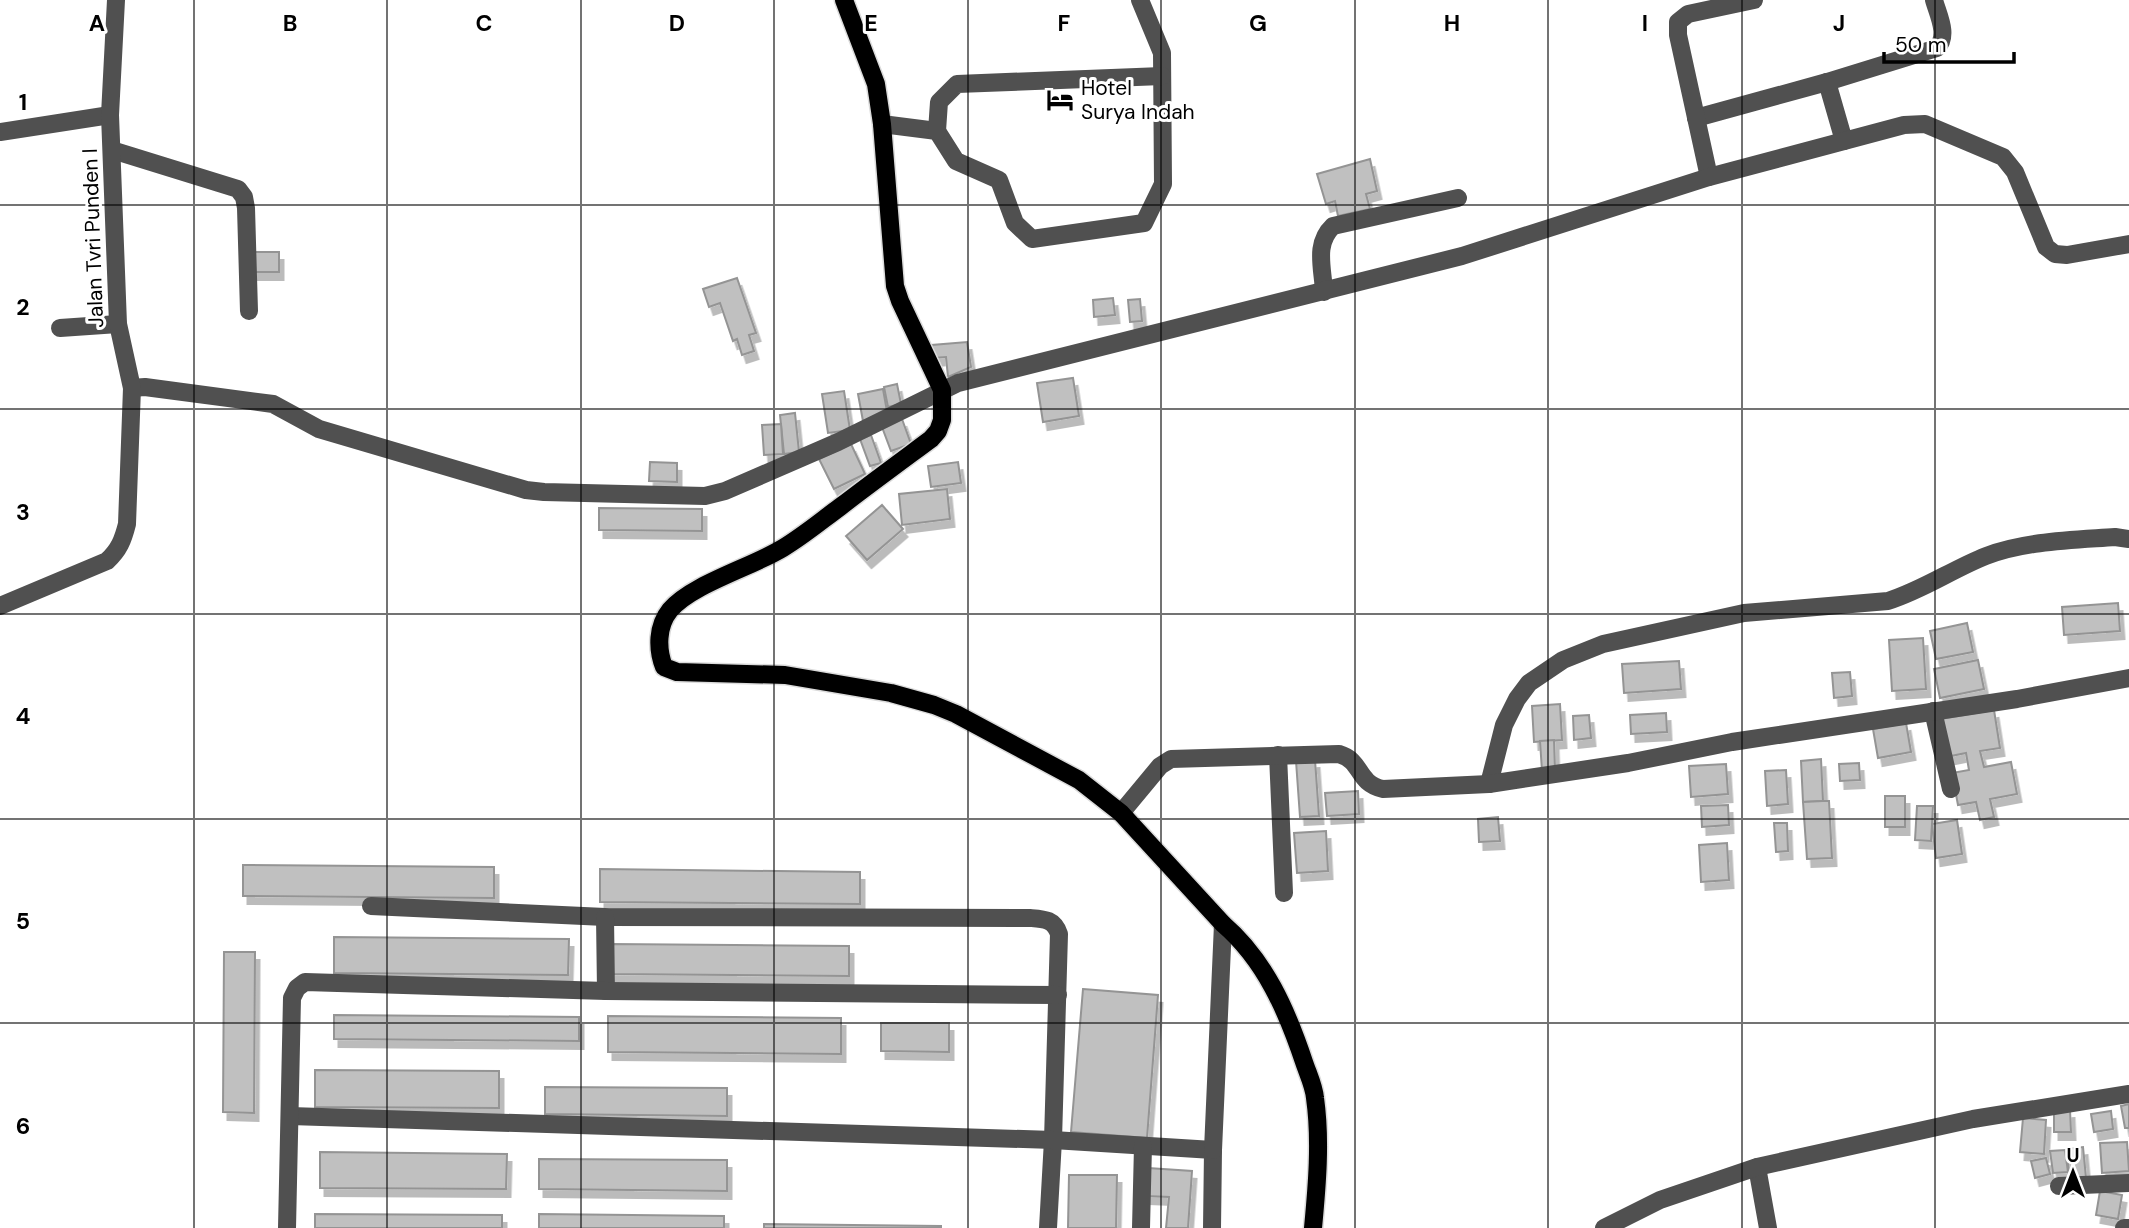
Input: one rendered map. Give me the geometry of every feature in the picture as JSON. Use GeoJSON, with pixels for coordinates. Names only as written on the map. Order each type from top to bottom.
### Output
{"type":"FeatureCollection","features":[{"type":"Feature","properties":{"kind":"main road"},"geometry":{"type":"LineString","coordinates":[[844,0],[876,85],[883,124],[895,286],[942,390],[942,419],[938,431],[931,439],[793,542],[677,603],[664,619],[660,635],[660,653],[664,667],[677,672],[785,675],[891,693],[934,705],[956,714],[1079,780],[1121,813],[1235,934],[1264,970],[1293,1030],[1315,1096],[1318,1132],[1313,1228]]}},
{"type":"Feature","properties":{"kind":"street","name":"Jalan Tvri Punden I"},"geometry":{"type":"LineString","coordinates":[[0,606],[107,561],[117,552],[127,524],[132,387],[118,324],[110,115],[116,0]]}},
{"type":"Feature","properties":{"kind":"street"},"geometry":{"type":"LineString","coordinates":[[1140,0],[1162,53],[1163,184],[1144,223],[1032,239],[1015,223],[999,180],[956,161],[937,131],[939,102],[957,84],[1162,76]]}},
{"type":"Feature","properties":{"kind":"street"},"geometry":{"type":"LineString","coordinates":[[1709,177],[1678,36],[1678,22],[1688,14],[1754,0]]}},
{"type":"Feature","properties":{"kind":"street"},"geometry":{"type":"LineString","coordinates":[[1696,118],[1937,48],[1944,36],[1934,0]]}},
{"type":"Feature","properties":{"kind":"street"},"geometry":{"type":"LineString","coordinates":[[1827,82],[1844,141]]}},
{"type":"Feature","properties":{"kind":"street"},"geometry":{"type":"LineString","coordinates":[[0,132],[110,115]]}},
{"type":"Feature","properties":{"kind":"street"},"geometry":{"type":"LineString","coordinates":[[883,124],[937,131]]}},
{"type":"Feature","properties":{"kind":"street"},"geometry":{"type":"LineString","coordinates":[[132,387],[273,404],[319,429],[509,486],[544,492],[705,496],[725,491],[838,442],[958,383],[1462,256],[1709,177],[1904,125],[1925,124],[2003,157],[2015,172],[2046,247],[2055,254],[2067,255],[2129,244]]}},
{"type":"Feature","properties":{"kind":"street"},"geometry":{"type":"LineString","coordinates":[[112,150],[238,189],[247,208],[249,311]]}},
{"type":"Feature","properties":{"kind":"street"},"geometry":{"type":"LineString","coordinates":[[1324,292],[1321,245],[1325,234],[1334,226],[1458,198]]}},
{"type":"Feature","properties":{"kind":"street"},"geometry":{"type":"LineString","coordinates":[[60,328],[118,324]]}},
{"type":"Feature","properties":{"kind":"street"},"geometry":{"type":"LineString","coordinates":[[1489,784],[1504,725],[1528,683],[1563,660],[1603,644],[1755,611],[1888,601],[1986,556],[2008,549],[2115,537],[2129,540]]}},
{"type":"Feature","properties":{"kind":"street"},"geometry":{"type":"LineString","coordinates":[[1121,813],[1160,766],[1171,759],[1339,754],[1352,760],[1366,783],[1374,788],[1489,784],[1628,763],[1732,742],[2017,699],[2129,678]]}},
{"type":"Feature","properties":{"kind":"street"},"geometry":{"type":"LineString","coordinates":[[1933,711],[1951,789]]}},
{"type":"Feature","properties":{"kind":"street"},"geometry":{"type":"LineString","coordinates":[[1278,755],[1284,892]]}},
{"type":"Feature","properties":{"kind":"street"},"geometry":{"type":"LineString","coordinates":[[371,906],[605,917],[1045,919],[1054,924],[1059,934],[1048,1228]]}},
{"type":"Feature","properties":{"kind":"street"},"geometry":{"type":"LineString","coordinates":[[605,917],[606,991]]}},
{"type":"Feature","properties":{"kind":"street"},"geometry":{"type":"LineString","coordinates":[[1212,1228],[1223,924]]}},
{"type":"Feature","properties":{"kind":"street"},"geometry":{"type":"LineString","coordinates":[[287,1228],[292,998],[297,988],[305,982],[606,991],[1058,995]]}},
{"type":"Feature","properties":{"kind":"street"},"geometry":{"type":"LineString","coordinates":[[1604,1228],[1660,1200],[1758,1167],[1973,1119],[2129,1094]]}},
{"type":"Feature","properties":{"kind":"street"},"geometry":{"type":"LineString","coordinates":[[290,1116],[1053,1140],[1213,1150]]}},
{"type":"Feature","properties":{"kind":"street"},"geometry":{"type":"LineString","coordinates":[[1141,1228],[1143,1146]]}},
{"type":"Feature","properties":{"kind":"street"},"geometry":{"type":"LineString","coordinates":[[1758,1167],[1768,1228]]}},
{"type":"Feature","properties":{"kind":"street"},"geometry":{"type":"LineString","coordinates":[[2059,1186],[2129,1183]]}},
{"type":"Feature","properties":{"kind":"building"},"geometry":{"type":"Polygon","coordinates":[[[1370,159],[1377,191],[1366,194],[1370,209],[1338,216],[1335,201],[1326,204],[1317,174],[1370,159]]]}},
{"type":"Feature","properties":{"kind":"building"},"geometry":{"type":"Polygon","coordinates":[[[253,252],[279,252],[279,272],[253,272],[253,252]]]}},
{"type":"Feature","properties":{"kind":"building"},"geometry":{"type":"Polygon","coordinates":[[[737,278],[756,333],[749,335],[754,351],[742,355],[737,339],[733,341],[720,303],[709,307],[703,289],[737,278]]]}},
{"type":"Feature","properties":{"kind":"building"},"geometry":{"type":"Polygon","coordinates":[[[1113,298],[1115,315],[1094,317],[1093,300],[1113,298]]]}},
{"type":"Feature","properties":{"kind":"building"},"geometry":{"type":"Polygon","coordinates":[[[1140,299],[1142,321],[1130,322],[1128,300],[1140,299]]]}},
{"type":"Feature","properties":{"kind":"building"},"geometry":{"type":"Polygon","coordinates":[[[967,342],[971,367],[948,377],[946,357],[933,358],[932,345],[967,342]]]}},
{"type":"Feature","properties":{"kind":"building"},"geometry":{"type":"Polygon","coordinates":[[[1073,378],[1079,416],[1043,422],[1037,383],[1073,378]]]}},
{"type":"Feature","properties":{"kind":"building"},"geometry":{"type":"Polygon","coordinates":[[[897,384],[901,404],[888,407],[884,387],[897,384]]]}},
{"type":"Feature","properties":{"kind":"building"},"geometry":{"type":"Polygon","coordinates":[[[883,389],[888,417],[863,421],[858,394],[883,389]]]}},
{"type":"Feature","properties":{"kind":"building"},"geometry":{"type":"Polygon","coordinates":[[[844,391],[850,430],[828,433],[822,394],[844,391]]]}},
{"type":"Feature","properties":{"kind":"building"},"geometry":{"type":"Polygon","coordinates":[[[795,413],[799,452],[784,454],[780,415],[795,413]]]}},
{"type":"Feature","properties":{"kind":"building"},"geometry":{"type":"Polygon","coordinates":[[[902,419],[911,444],[891,451],[882,427],[902,419]]]}},
{"type":"Feature","properties":{"kind":"building"},"geometry":{"type":"Polygon","coordinates":[[[781,424],[783,454],[764,455],[762,425],[781,424]]]}},
{"type":"Feature","properties":{"kind":"building"},"geometry":{"type":"Polygon","coordinates":[[[871,435],[881,463],[870,466],[860,439],[871,435]]]}},
{"type":"Feature","properties":{"kind":"building"},"geometry":{"type":"Polygon","coordinates":[[[851,444],[865,474],[834,489],[819,459],[851,444]]]}},
{"type":"Feature","properties":{"kind":"building"},"geometry":{"type":"Polygon","coordinates":[[[650,462],[677,463],[677,482],[649,481],[650,462]]]}},
{"type":"Feature","properties":{"kind":"building"},"geometry":{"type":"Polygon","coordinates":[[[958,462],[961,483],[931,487],[928,466],[958,462]]]}},
{"type":"Feature","properties":{"kind":"building"},"geometry":{"type":"Polygon","coordinates":[[[947,489],[950,519],[902,525],[899,494],[947,489]]]}},
{"type":"Feature","properties":{"kind":"building"},"geometry":{"type":"Polygon","coordinates":[[[882,505],[903,529],[867,560],[846,536],[882,505]]]}},
{"type":"Feature","properties":{"kind":"building"},"geometry":{"type":"Polygon","coordinates":[[[599,508],[702,509],[702,531],[599,530],[599,508]]]}},
{"type":"Feature","properties":{"kind":"building"},"geometry":{"type":"Polygon","coordinates":[[[2118,603],[2120,631],[2064,635],[2062,607],[2118,603]]]}},
{"type":"Feature","properties":{"kind":"building"},"geometry":{"type":"Polygon","coordinates":[[[1967,623],[1973,652],[1936,659],[1930,631],[1967,623]]]}},
{"type":"Feature","properties":{"kind":"building"},"geometry":{"type":"Polygon","coordinates":[[[1923,638],[1926,689],[1892,691],[1889,640],[1923,638]]]}},
{"type":"Feature","properties":{"kind":"building"},"geometry":{"type":"Polygon","coordinates":[[[1978,660],[1984,689],[1940,698],[1934,669],[1978,660]]]}},
{"type":"Feature","properties":{"kind":"building"},"geometry":{"type":"Polygon","coordinates":[[[1679,661],[1681,689],[1624,693],[1622,664],[1679,661]]]}},
{"type":"Feature","properties":{"kind":"building"},"geometry":{"type":"Polygon","coordinates":[[[1850,672],[1852,696],[1834,698],[1832,673],[1850,672]]]}},
{"type":"Feature","properties":{"kind":"building"},"geometry":{"type":"Polygon","coordinates":[[[1560,704],[1562,740],[1534,742],[1532,706],[1560,704]]]}},
{"type":"Feature","properties":{"kind":"building"},"geometry":{"type":"Polygon","coordinates":[[[1994,710],[2000,748],[1980,751],[1984,767],[2011,762],[2017,794],[1990,799],[1994,817],[1980,820],[1976,802],[1958,805],[1952,773],[1969,770],[1966,753],[1946,757],[1940,719],[1994,710]]]}},
{"type":"Feature","properties":{"kind":"building"},"geometry":{"type":"Polygon","coordinates":[[[1666,713],[1667,732],[1631,734],[1630,715],[1666,713]]]}},
{"type":"Feature","properties":{"kind":"building"},"geometry":{"type":"Polygon","coordinates":[[[1589,715],[1591,738],[1574,740],[1573,716],[1589,715]]]}},
{"type":"Feature","properties":{"kind":"building"},"geometry":{"type":"Polygon","coordinates":[[[1906,723],[1911,752],[1878,758],[1873,729],[1906,723]]]}},
{"type":"Feature","properties":{"kind":"building"},"geometry":{"type":"Polygon","coordinates":[[[1554,740],[1555,770],[1542,771],[1540,741],[1554,740]]]}},
{"type":"Feature","properties":{"kind":"building"},"geometry":{"type":"Polygon","coordinates":[[[1821,759],[1823,801],[1803,802],[1801,761],[1821,759]]]}},
{"type":"Feature","properties":{"kind":"building"},"geometry":{"type":"Polygon","coordinates":[[[1315,760],[1319,816],[1300,817],[1296,761],[1315,760]]]}},
{"type":"Feature","properties":{"kind":"building"},"geometry":{"type":"Polygon","coordinates":[[[1859,763],[1860,780],[1840,781],[1839,764],[1859,763]]]}},
{"type":"Feature","properties":{"kind":"building"},"geometry":{"type":"Polygon","coordinates":[[[1726,764],[1728,794],[1691,797],[1689,766],[1726,764]]]}},
{"type":"Feature","properties":{"kind":"building"},"geometry":{"type":"Polygon","coordinates":[[[1786,770],[1788,804],[1767,806],[1765,771],[1786,770]]]}},
{"type":"Feature","properties":{"kind":"building"},"geometry":{"type":"Polygon","coordinates":[[[1358,791],[1359,814],[1327,816],[1325,793],[1358,791]]]}},
{"type":"Feature","properties":{"kind":"building"},"geometry":{"type":"Polygon","coordinates":[[[1885,796],[1905,796],[1905,827],[1885,827],[1885,796]]]}},
{"type":"Feature","properties":{"kind":"building"},"geometry":{"type":"Polygon","coordinates":[[[1829,801],[1832,858],[1807,859],[1803,802],[1829,801]]]}},
{"type":"Feature","properties":{"kind":"building"},"geometry":{"type":"Polygon","coordinates":[[[1728,805],[1729,825],[1702,827],[1701,806],[1728,805]]]}},
{"type":"Feature","properties":{"kind":"building"},"geometry":{"type":"Polygon","coordinates":[[[1917,806],[1933,806],[1931,841],[1915,840],[1917,806]]]}},
{"type":"Feature","properties":{"kind":"building"},"geometry":{"type":"Polygon","coordinates":[[[1498,817],[1500,841],[1479,842],[1478,819],[1498,817]]]}},
{"type":"Feature","properties":{"kind":"building"},"geometry":{"type":"Polygon","coordinates":[[[1957,820],[1962,854],[1936,858],[1932,824],[1957,820]]]}},
{"type":"Feature","properties":{"kind":"building"},"geometry":{"type":"Polygon","coordinates":[[[1774,823],[1787,823],[1788,851],[1776,852],[1774,823]]]}},
{"type":"Feature","properties":{"kind":"building"},"geometry":{"type":"Polygon","coordinates":[[[1326,831],[1328,871],[1297,873],[1294,833],[1326,831]]]}},
{"type":"Feature","properties":{"kind":"building"},"geometry":{"type":"Polygon","coordinates":[[[1727,843],[1729,880],[1701,882],[1699,845],[1727,843]]]}},
{"type":"Feature","properties":{"kind":"building"},"geometry":{"type":"Polygon","coordinates":[[[243,865],[494,867],[494,898],[243,896],[243,865]]]}},
{"type":"Feature","properties":{"kind":"building"},"geometry":{"type":"Polygon","coordinates":[[[600,869],[860,872],[860,904],[600,902],[600,869]]]}},
{"type":"Feature","properties":{"kind":"building"},"geometry":{"type":"Polygon","coordinates":[[[334,937],[569,939],[568,975],[334,973],[334,937]]]}},
{"type":"Feature","properties":{"kind":"building"},"geometry":{"type":"Polygon","coordinates":[[[611,944],[849,946],[849,976],[611,974],[611,944]]]}},
{"type":"Feature","properties":{"kind":"building"},"geometry":{"type":"Polygon","coordinates":[[[224,952],[255,952],[254,1113],[223,1112],[224,952]]]}},
{"type":"Feature","properties":{"kind":"building"},"geometry":{"type":"Polygon","coordinates":[[[1083,989],[1158,995],[1147,1138],[1071,1132],[1083,989]]]}},
{"type":"Feature","properties":{"kind":"building"},"geometry":{"type":"Polygon","coordinates":[[[334,1015],[579,1017],[579,1041],[334,1039],[334,1015]]]}},
{"type":"Feature","properties":{"kind":"building"},"geometry":{"type":"Polygon","coordinates":[[[608,1016],[841,1018],[841,1054],[608,1052],[608,1016]]]}},
{"type":"Feature","properties":{"kind":"building"},"geometry":{"type":"Polygon","coordinates":[[[881,1023],[949,1023],[949,1052],[881,1051],[881,1023]]]}},
{"type":"Feature","properties":{"kind":"building"},"geometry":{"type":"Polygon","coordinates":[[[315,1070],[499,1071],[499,1108],[315,1107],[315,1070]]]}},
{"type":"Feature","properties":{"kind":"building"},"geometry":{"type":"Polygon","coordinates":[[[545,1087],[727,1088],[727,1116],[545,1114],[545,1087]]]}},
{"type":"Feature","properties":{"kind":"building"},"geometry":{"type":"Polygon","coordinates":[[[2129,1104],[2129,1128],[2125,1128],[2121,1106],[2129,1104]]]}},
{"type":"Feature","properties":{"kind":"building"},"geometry":{"type":"Polygon","coordinates":[[[2070,1110],[2071,1132],[2054,1132],[2054,1111],[2070,1110]]]}},
{"type":"Feature","properties":{"kind":"building"},"geometry":{"type":"Polygon","coordinates":[[[2111,1111],[2113,1129],[2094,1132],[2091,1114],[2111,1111]]]}},
{"type":"Feature","properties":{"kind":"building"},"geometry":{"type":"Polygon","coordinates":[[[2023,1118],[2046,1120],[2044,1154],[2020,1152],[2023,1118]]]}},
{"type":"Feature","properties":{"kind":"building"},"geometry":{"type":"Polygon","coordinates":[[[2127,1142],[2129,1171],[2102,1173],[2100,1143],[2127,1142]]]}},
{"type":"Feature","properties":{"kind":"building"},"geometry":{"type":"Polygon","coordinates":[[[2083,1147],[2086,1178],[2069,1179],[2067,1149],[2083,1147]]]}},
{"type":"Feature","properties":{"kind":"building"},"geometry":{"type":"Polygon","coordinates":[[[2065,1150],[2068,1172],[2053,1173],[2050,1151],[2065,1150]]]}},
{"type":"Feature","properties":{"kind":"building"},"geometry":{"type":"Polygon","coordinates":[[[320,1152],[507,1154],[506,1189],[320,1188],[320,1152]]]}},
{"type":"Feature","properties":{"kind":"building"},"geometry":{"type":"Polygon","coordinates":[[[2046,1158],[2050,1174],[2035,1178],[2031,1161],[2046,1158]]]}},
{"type":"Feature","properties":{"kind":"building"},"geometry":{"type":"Polygon","coordinates":[[[539,1159],[727,1160],[727,1191],[539,1189],[539,1159]]]}},
{"type":"Feature","properties":{"kind":"building"},"geometry":{"type":"Polygon","coordinates":[[[1148,1168],[1192,1171],[1188,1228],[1166,1228],[1169,1197],[1145,1196],[1148,1168]]]}},
{"type":"Feature","properties":{"kind":"building"},"geometry":{"type":"Polygon","coordinates":[[[1069,1175],[1117,1175],[1116,1228],[1068,1228],[1069,1175]]]}},
{"type":"Feature","properties":{"kind":"building"},"geometry":{"type":"Polygon","coordinates":[[[2100,1191],[2122,1195],[2118,1219],[2096,1215],[2100,1191]]]}},
{"type":"Feature","properties":{"kind":"building"},"geometry":{"type":"Polygon","coordinates":[[[315,1214],[502,1215],[502,1228],[315,1228],[315,1214]]]}},
{"type":"Feature","properties":{"kind":"building"},"geometry":{"type":"Polygon","coordinates":[[[539,1214],[724,1216],[724,1228],[539,1228],[539,1214]]]}},
{"type":"Feature","properties":{"kind":"building"},"geometry":{"type":"Polygon","coordinates":[[[764,1224],[941,1226],[941,1228],[764,1228],[764,1224]]]}},
{"type":"Feature","properties":{"kind":"place","name":"Hotel Surya Indah"},"geometry":{"type":"Point","coordinates":[1060,100]}}]}
